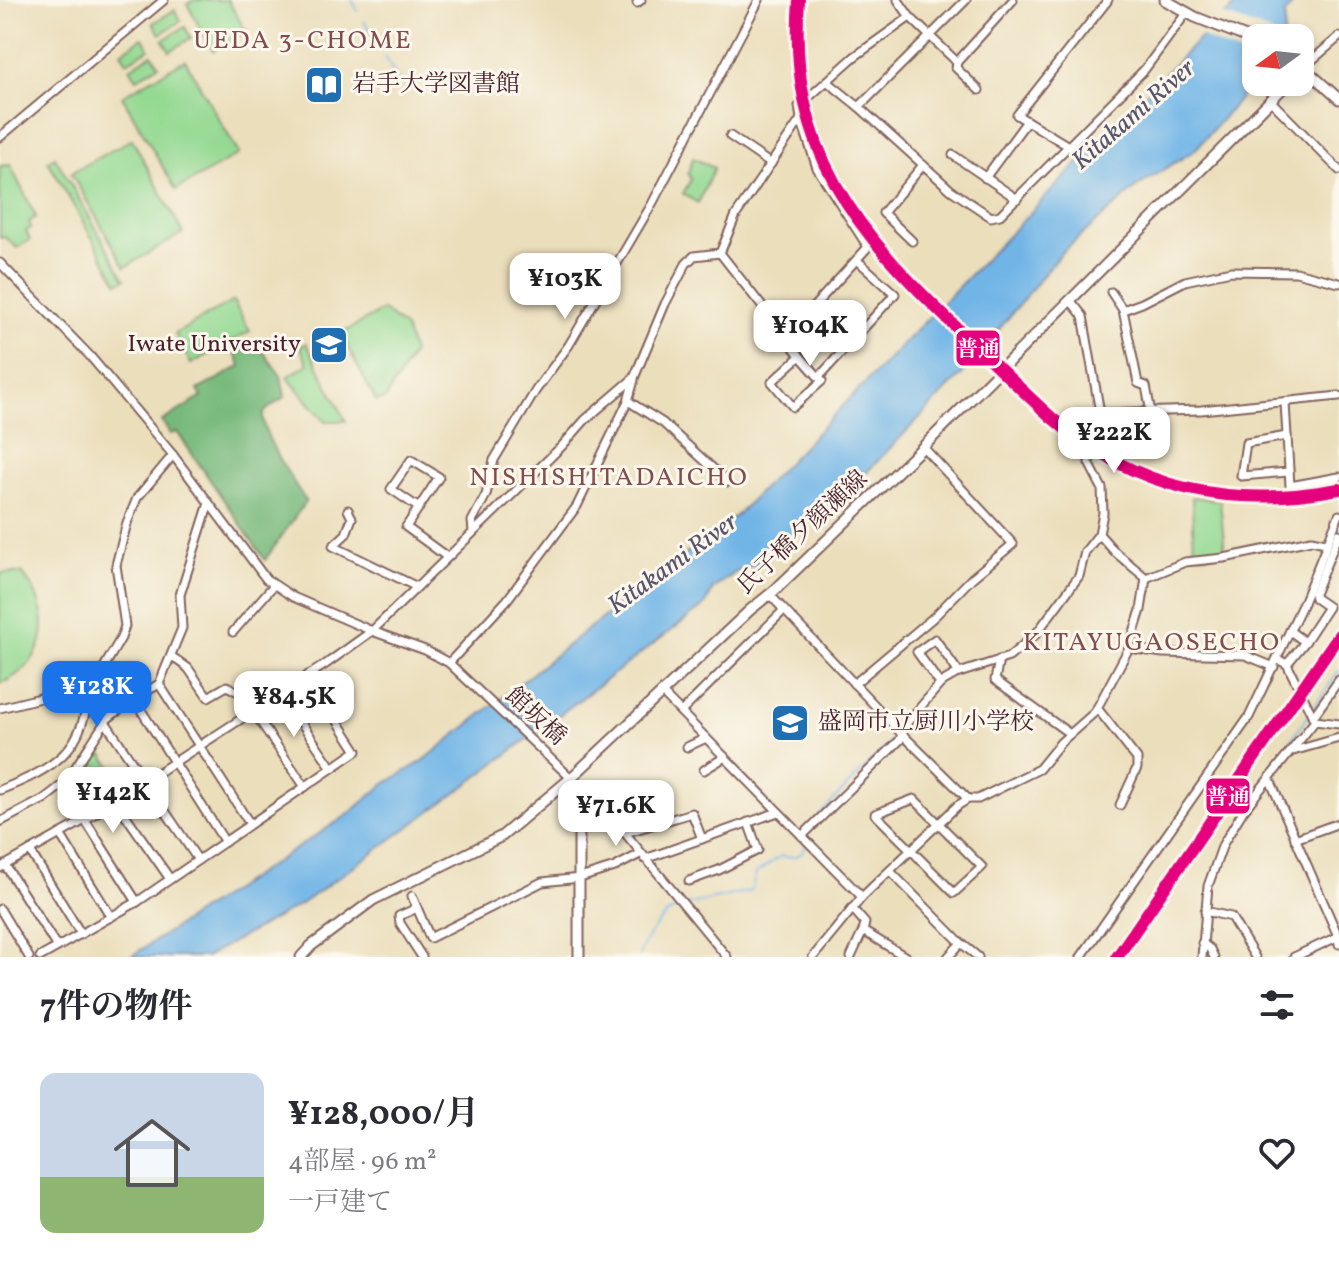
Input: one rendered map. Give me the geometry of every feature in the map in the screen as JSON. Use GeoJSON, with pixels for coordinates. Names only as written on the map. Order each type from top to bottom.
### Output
{"type":"FeatureCollection","features":[{"type":"Feature","properties":{"kind":"main road"},"geometry":{"type":"LineString","coordinates":[[1165,0],[1242,35]]}},
{"type":"Feature","properties":{"kind":"main road"},"geometry":{"type":"LineString","coordinates":[[1314,78],[1339,99]]}},
{"type":"Feature","properties":{"kind":"main road","name":"氏子橋夕顔瀬線"},"geometry":{"type":"LineString","coordinates":[[303,956],[373,900],[502,836],[571,778],[750,610],[770,595],[923,447],[1274,96]]}},
{"type":"Feature","properties":{"kind":"main road"},"geometry":{"type":"LineString","coordinates":[[571,778],[579,802],[579,957]]}},
{"type":"Feature","properties":{"kind":"street"},"geometry":{"type":"LineString","coordinates":[[0,137],[164,0]]}},
{"type":"Feature","properties":{"kind":"street"},"geometry":{"type":"LineString","coordinates":[[473,532],[472,521],[486,495],[494,460],[536,390],[569,345],[652,204],[759,0]]}},
{"type":"Feature","properties":{"kind":"street"},"geometry":{"type":"LineString","coordinates":[[898,0],[910,17],[957,62]]}},
{"type":"Feature","properties":{"kind":"street"},"geometry":{"type":"LineString","coordinates":[[859,107],[966,0]]}},
{"type":"Feature","properties":{"kind":"street"},"geometry":{"type":"LineString","coordinates":[[979,90],[956,68],[957,62],[1013,0]]}},
{"type":"Feature","properties":{"kind":"street"},"geometry":{"type":"LineString","coordinates":[[1070,147],[1017,115],[1108,0]]}},
{"type":"Feature","properties":{"kind":"street"},"geometry":{"type":"LineString","coordinates":[[828,82],[951,190],[991,217],[1000,215],[1017,199],[1145,69],[1186,9]]}},
{"type":"Feature","properties":{"kind":"street"},"geometry":{"type":"LineString","coordinates":[[786,337],[868,247],[817,168],[799,106],[854,57],[910,17]]}},
{"type":"Feature","properties":{"kind":"street"},"geometry":{"type":"LineString","coordinates":[[1314,57],[1339,37]]}},
{"type":"Feature","properties":{"kind":"street"},"geometry":{"type":"LineString","coordinates":[[1270,100],[1339,170]]}},
{"type":"Feature","properties":{"kind":"street"},"geometry":{"type":"LineString","coordinates":[[720,253],[736,215],[801,119]]}},
{"type":"Feature","properties":{"kind":"street"},"geometry":{"type":"LineString","coordinates":[[985,178],[1027,121]]}},
{"type":"Feature","properties":{"kind":"street"},"geometry":{"type":"LineString","coordinates":[[730,136],[771,164]]}},
{"type":"Feature","properties":{"kind":"street"},"geometry":{"type":"LineString","coordinates":[[953,155],[1017,199]]}},
{"type":"Feature","properties":{"kind":"street"},"geometry":{"type":"LineString","coordinates":[[912,241],[883,213],[923,165]]}},
{"type":"Feature","properties":{"kind":"street"},"geometry":{"type":"LineString","coordinates":[[720,253],[822,381],[793,407],[772,382],[800,356]]}},
{"type":"Feature","properties":{"kind":"street"},"geometry":{"type":"LineString","coordinates":[[449,663],[507,600],[577,506],[628,401],[634,378],[665,304],[686,264],[694,256],[720,253]]}},
{"type":"Feature","properties":{"kind":"street"},"geometry":{"type":"LineString","coordinates":[[819,377],[895,294],[857,260]]}},
{"type":"Feature","properties":{"kind":"street"},"geometry":{"type":"LineString","coordinates":[[0,263],[90,356],[173,455],[273,586],[233,632]]}},
{"type":"Feature","properties":{"kind":"street"},"geometry":{"type":"LineString","coordinates":[[1123,310],[1185,281],[1231,271],[1296,272],[1339,283]]}},
{"type":"Feature","properties":{"kind":"street"},"geometry":{"type":"LineString","coordinates":[[1111,292],[1123,310],[1138,383],[1146,386],[1151,413]]}},
{"type":"Feature","properties":{"kind":"street"},"geometry":{"type":"LineString","coordinates":[[802,836],[900,740],[904,726],[940,684],[959,673],[1009,657],[1021,649],[1053,613],[1079,576],[1085,552],[1099,534],[1103,513],[1102,488],[1089,463],[1100,413],[1083,316],[1070,300]]}},
{"type":"Feature","properties":{"kind":"street"},"geometry":{"type":"LineString","coordinates":[[57,947],[3,866],[85,820],[372,631],[585,420],[634,378]]}},
{"type":"Feature","properties":{"kind":"street"},"geometry":{"type":"LineString","coordinates":[[1100,413],[1151,413],[1339,396]]}},
{"type":"Feature","properties":{"kind":"street"},"geometry":{"type":"LineString","coordinates":[[628,401],[663,423],[728,482]]}},
{"type":"Feature","properties":{"kind":"street"},"geometry":{"type":"LineString","coordinates":[[1285,403],[1290,486],[1339,477]]}},
{"type":"Feature","properties":{"kind":"street"},"geometry":{"type":"LineString","coordinates":[[1287,436],[1246,443],[1241,476],[1289,472]]}},
{"type":"Feature","properties":{"kind":"street"},"geometry":{"type":"LineString","coordinates":[[854,684],[935,616],[972,578],[1013,544],[923,447]]}},
{"type":"Feature","properties":{"kind":"street"},"geometry":{"type":"LineString","coordinates":[[0,708],[88,686],[100,674],[125,626],[116,565],[118,553],[137,498],[173,455]]}},
{"type":"Feature","properties":{"kind":"street"},"geometry":{"type":"LineString","coordinates":[[419,508],[391,489],[411,460],[439,477],[419,508],[406,527],[447,557]]}},
{"type":"Feature","properties":{"kind":"street"},"geometry":{"type":"LineString","coordinates":[[0,822],[44,799],[66,782],[106,723],[134,699],[159,684],[182,628],[181,588],[209,503]]}},
{"type":"Feature","properties":{"kind":"street"},"geometry":{"type":"LineString","coordinates":[[348,510],[352,518],[346,534],[333,546],[417,587]]}},
{"type":"Feature","properties":{"kind":"street"},"geometry":{"type":"LineString","coordinates":[[1081,957],[1249,717],[1276,663],[1339,515]]}},
{"type":"Feature","properties":{"kind":"street"},"geometry":{"type":"LineString","coordinates":[[1099,534],[1146,578]]}},
{"type":"Feature","properties":{"kind":"street"},"geometry":{"type":"LineString","coordinates":[[1287,664],[1328,607],[1314,594],[1339,534]]}},
{"type":"Feature","properties":{"kind":"street"},"geometry":{"type":"LineString","coordinates":[[1146,578],[1185,562],[1224,558],[1311,540],[1326,543]]}},
{"type":"Feature","properties":{"kind":"street"},"geometry":{"type":"LineString","coordinates":[[813,957],[862,897],[968,799],[978,799],[1039,769],[1070,734],[1087,721],[1129,648],[1141,610],[1146,578]]}},
{"type":"Feature","properties":{"kind":"street","name":"館坂橋"},"geometry":{"type":"LineString","coordinates":[[273,586],[449,663],[625,833],[727,957]]}},
{"type":"Feature","properties":{"kind":"street"},"geometry":{"type":"LineString","coordinates":[[770,595],[968,799]]}},
{"type":"Feature","properties":{"kind":"street"},"geometry":{"type":"LineString","coordinates":[[681,712],[784,610]]}},
{"type":"Feature","properties":{"kind":"street"},"geometry":{"type":"LineString","coordinates":[[1290,631],[1305,642]]}},
{"type":"Feature","properties":{"kind":"street"},"geometry":{"type":"LineString","coordinates":[[940,684],[917,652],[935,639],[959,673]]}},
{"type":"Feature","properties":{"kind":"street"},"geometry":{"type":"LineString","coordinates":[[1129,648],[1163,653],[1245,655],[1287,664]]}},
{"type":"Feature","properties":{"kind":"street"},"geometry":{"type":"LineString","coordinates":[[171,656],[188,668],[208,697],[227,686],[261,705]]}},
{"type":"Feature","properties":{"kind":"street"},"geometry":{"type":"LineString","coordinates":[[999,660],[995,680],[1070,734]]}},
{"type":"Feature","properties":{"kind":"street"},"geometry":{"type":"LineString","coordinates":[[1287,664],[1314,719]]}},
{"type":"Feature","properties":{"kind":"street"},"geometry":{"type":"LineString","coordinates":[[40,957],[137,902],[357,751],[308,675]]}},
{"type":"Feature","properties":{"kind":"street"},"geometry":{"type":"LineString","coordinates":[[1202,957],[1208,886],[1223,844],[1243,811],[1270,780],[1339,680]]}},
{"type":"Feature","properties":{"kind":"street"},"geometry":{"type":"LineString","coordinates":[[159,684],[250,824]]}},
{"type":"Feature","properties":{"kind":"street"},"geometry":{"type":"LineString","coordinates":[[0,790],[40,773],[68,750],[81,730],[88,686]]}},
{"type":"Feature","properties":{"kind":"street"},"geometry":{"type":"LineString","coordinates":[[281,693],[332,768]]}},
{"type":"Feature","properties":{"kind":"street"},"geometry":{"type":"LineString","coordinates":[[662,693],[862,897]]}},
{"type":"Feature","properties":{"kind":"street"},"geometry":{"type":"LineString","coordinates":[[134,699],[225,842]]}},
{"type":"Feature","properties":{"kind":"street"},"geometry":{"type":"LineString","coordinates":[[1097,708],[1137,759],[1137,768],[1120,805]]}},
{"type":"Feature","properties":{"kind":"street"},"geometry":{"type":"LineString","coordinates":[[253,711],[305,787]]}},
{"type":"Feature","properties":{"kind":"street"},"geometry":{"type":"LineString","coordinates":[[1314,719],[1339,724]]}},
{"type":"Feature","properties":{"kind":"street"},"geometry":{"type":"LineString","coordinates":[[106,723],[198,860]]}},
{"type":"Feature","properties":{"kind":"street"},"geometry":{"type":"LineString","coordinates":[[687,747],[706,738]]}},
{"type":"Feature","properties":{"kind":"street"},"geometry":{"type":"LineString","coordinates":[[1291,751],[1339,738]]}},
{"type":"Feature","properties":{"kind":"street"},"geometry":{"type":"LineString","coordinates":[[704,770],[725,757]]}},
{"type":"Feature","properties":{"kind":"street"},"geometry":{"type":"LineString","coordinates":[[1270,780],[1339,944]]}},
{"type":"Feature","properties":{"kind":"street"},"geometry":{"type":"LineString","coordinates":[[66,782],[85,820],[137,902]]}},
{"type":"Feature","properties":{"kind":"street"},"geometry":{"type":"LineString","coordinates":[[914,799],[939,824],[982,867],[954,893],[875,814],[914,799]]}},
{"type":"Feature","properties":{"kind":"street"},"geometry":{"type":"LineString","coordinates":[[115,800],[170,879]]}},
{"type":"Feature","properties":{"kind":"street"},"geometry":{"type":"LineString","coordinates":[[412,896],[430,938],[542,882],[580,878],[778,812]]}},
{"type":"Feature","properties":{"kind":"street"},"geometry":{"type":"LineString","coordinates":[[625,833],[692,813],[702,839]]}},
{"type":"Feature","properties":{"kind":"street"},"geometry":{"type":"LineString","coordinates":[[689,881],[758,850],[748,822]]}},
{"type":"Feature","properties":{"kind":"street"},"geometry":{"type":"LineString","coordinates":[[1295,839],[1339,823]]}},
{"type":"Feature","properties":{"kind":"street"},"geometry":{"type":"LineString","coordinates":[[60,834],[111,917]]}},
{"type":"Feature","properties":{"kind":"street"},"geometry":{"type":"LineString","coordinates":[[30,851],[81,934]]}},
{"type":"Feature","properties":{"kind":"street"},"geometry":{"type":"LineString","coordinates":[[890,871],[978,957]]}},
{"type":"Feature","properties":{"kind":"street"},"geometry":{"type":"LineString","coordinates":[[417,908],[399,916],[400,923],[422,957]]}},
{"type":"Feature","properties":{"kind":"street"},"geometry":{"type":"LineString","coordinates":[[851,957],[865,923],[852,908]]}},
{"type":"Feature","properties":{"kind":"street"},"geometry":{"type":"LineString","coordinates":[[0,909],[29,957]]}},
{"type":"Feature","properties":{"kind":"street"},"geometry":{"type":"LineString","coordinates":[[1205,911],[1231,917],[1255,957]]}},
{"type":"Feature","properties":{"kind":"street"},"geometry":{"type":"LineString","coordinates":[[863,931],[896,955],[906,957]]}},
{"type":"Feature","properties":{"kind":"street"},"geometry":{"type":"LineString","coordinates":[[1294,957],[1338,936]]}},
{"type":"Feature","properties":{"kind":"street"},"geometry":{"type":"LineString","coordinates":[[948,957],[961,943]]}},
{"type":"Feature","properties":{"kind":"street"},"geometry":{"type":"LineString","coordinates":[[1202,943],[1214,957]]}},
{"type":"Feature","properties":{"kind":"green space"},"geometry":{"type":"Polygon","coordinates":[[[194,0],[228,0],[246,32],[213,51],[187,4],[194,0]]]}},
{"type":"Feature","properties":{"kind":"green space"},"geometry":{"type":"Polygon","coordinates":[[[175,10],[181,21],[160,34],[153,23],[175,10]]]}},
{"type":"Feature","properties":{"kind":"green space"},"geometry":{"type":"Polygon","coordinates":[[[185,27],[191,38],[170,51],[163,40],[185,27]]]}},
{"type":"Feature","properties":{"kind":"green space"},"geometry":{"type":"Polygon","coordinates":[[[143,38],[149,49],[127,62],[121,52],[143,38]]]}},
{"type":"Feature","properties":{"kind":"green space"},"geometry":{"type":"Polygon","coordinates":[[[152,54],[159,65],[137,78],[130,68],[152,54]]]}},
{"type":"Feature","properties":{"kind":"green space"},"geometry":{"type":"Polygon","coordinates":[[[185,60],[239,154],[176,190],[122,96],[185,60]]]}},
{"type":"Feature","properties":{"kind":"green space"},"geometry":{"type":"Polygon","coordinates":[[[132,139],[183,233],[125,267],[71,173],[132,139]]]}},
{"type":"Feature","properties":{"kind":"green space"},"geometry":{"type":"Polygon","coordinates":[[[55,157],[125,279],[118,283],[48,161],[55,157]]]}},
{"type":"Feature","properties":{"kind":"green space"},"geometry":{"type":"Polygon","coordinates":[[[693,158],[714,168],[698,203],[683,194],[691,179],[688,174],[693,158]]]}},
{"type":"Feature","properties":{"kind":"green space"},"geometry":{"type":"Polygon","coordinates":[[[10,165],[36,217],[29,222],[31,228],[26,231],[30,240],[17,248],[5,237],[0,238],[0,166],[10,165]]]}},
{"type":"Feature","properties":{"kind":"green space"},"geometry":{"type":"Polygon","coordinates":[[[233,301],[250,331],[191,364],[175,334],[233,301]]]}},
{"type":"Feature","properties":{"kind":"green space"},"geometry":{"type":"Polygon","coordinates":[[[383,310],[405,328],[413,353],[385,399],[376,401],[341,334],[383,310]]]}},
{"type":"Feature","properties":{"kind":"green space"},"geometry":{"type":"Polygon","coordinates":[[[257,343],[281,376],[285,397],[264,413],[266,431],[306,501],[265,560],[177,432],[170,434],[162,421],[202,397],[198,390],[241,366],[234,352],[257,343]]]}},
{"type":"Feature","properties":{"kind":"green space"},"geometry":{"type":"Polygon","coordinates":[[[306,343],[346,421],[325,421],[287,377],[308,364],[300,347],[306,343]]]}},
{"type":"Feature","properties":{"kind":"green space"},"geometry":{"type":"Polygon","coordinates":[[[1192,497],[1220,501],[1225,552],[1194,554],[1192,497]]]}},
{"type":"Feature","properties":{"kind":"green space"},"geometry":{"type":"Polygon","coordinates":[[[0,573],[22,573],[33,588],[43,620],[38,650],[17,675],[0,684],[0,573]]]}},
{"type":"Feature","properties":{"kind":"green space"},"geometry":{"type":"Polygon","coordinates":[[[93,754],[103,755],[127,788],[104,803],[83,768],[93,754]]]}},
{"type":"Feature","properties":{"kind":"water","name":"Kitakami River"},"geometry":{"type":"Polygon","coordinates":[[[1241,0],[1296,0],[1285,14],[1285,24],[1242,24],[1242,96],[1195,150],[1138,186],[1060,254],[966,370],[861,478],[765,560],[736,572],[713,589],[705,605],[453,795],[301,904],[206,957],[130,957],[349,814],[383,785],[423,761],[738,514],[1190,48],[1241,0]]]}},
{"type":"Feature","properties":{"kind":"pier"},"geometry":{"type":"Polygon","coordinates":[[[1220,14],[1249,24],[1242,24],[1242,54],[1198,35],[1220,14]]]}},
{"type":"Feature","properties":{"kind":"waterway"},"geometry":{"type":"LineString","coordinates":[[352,0],[358,11]]}},
{"type":"Feature","properties":{"kind":"waterway"},"geometry":{"type":"LineString","coordinates":[[364,21],[379,46]]}},
{"type":"Feature","properties":{"kind":"waterway"},"geometry":{"type":"LineString","coordinates":[[385,57],[402,87]]}},
{"type":"Feature","properties":{"kind":"waterway"},"geometry":{"type":"LineString","coordinates":[[1311,711],[1339,671]]}},
{"type":"Feature","properties":{"kind":"waterway"},"geometry":{"type":"LineString","coordinates":[[1267,774],[1308,716]]}},
{"type":"Feature","properties":{"kind":"waterway"},"geometry":{"type":"LineString","coordinates":[[813,822],[890,742]]}},
{"type":"Feature","properties":{"kind":"waterway"},"geometry":{"type":"LineString","coordinates":[[686,905],[751,891],[756,873],[781,856],[797,856],[807,843]]}},
{"type":"Feature","properties":{"kind":"waterway"},"geometry":{"type":"LineString","coordinates":[[639,957],[654,928],[666,915],[680,907]]}},
{"type":"Feature","properties":{"kind":"transit line","name":"普通"},"geometry":{"type":"LineString","coordinates":[[799,0],[798,54],[804,101],[817,145],[836,185],[860,222],[922,294],[1052,418],[1084,443],[1118,463],[1152,478],[1187,488],[1223,495],[1261,497],[1339,489]]}},
{"type":"Feature","properties":{"kind":"transit line","name":"普通"},"geometry":{"type":"LineString","coordinates":[[1117,957],[1339,635]]}},
{"type":"Feature","properties":{"kind":"place","name":"岩手大学図書館"},"geometry":{"type":"Point","coordinates":[324,85]}},
{"type":"Feature","properties":{"kind":"place","name":"Iwate University"},"geometry":{"type":"Point","coordinates":[329,345]}},
{"type":"Feature","properties":{"kind":"place","name":"盛岡市立厨川小学校"},"geometry":{"type":"Point","coordinates":[790,723]}},
{"type":"Feature","properties":{"kind":"district","name":"UEDA 3-CHOME"},"geometry":{"type":"Point","coordinates":[303,41]}},
{"type":"Feature","properties":{"kind":"district","name":"NISHISHITADAICHO"},"geometry":{"type":"Point","coordinates":[609,478]}},
{"type":"Feature","properties":{"kind":"district","name":"KITAYUGAOSECHO"},"geometry":{"type":"Point","coordinates":[1152,643]}}]}
